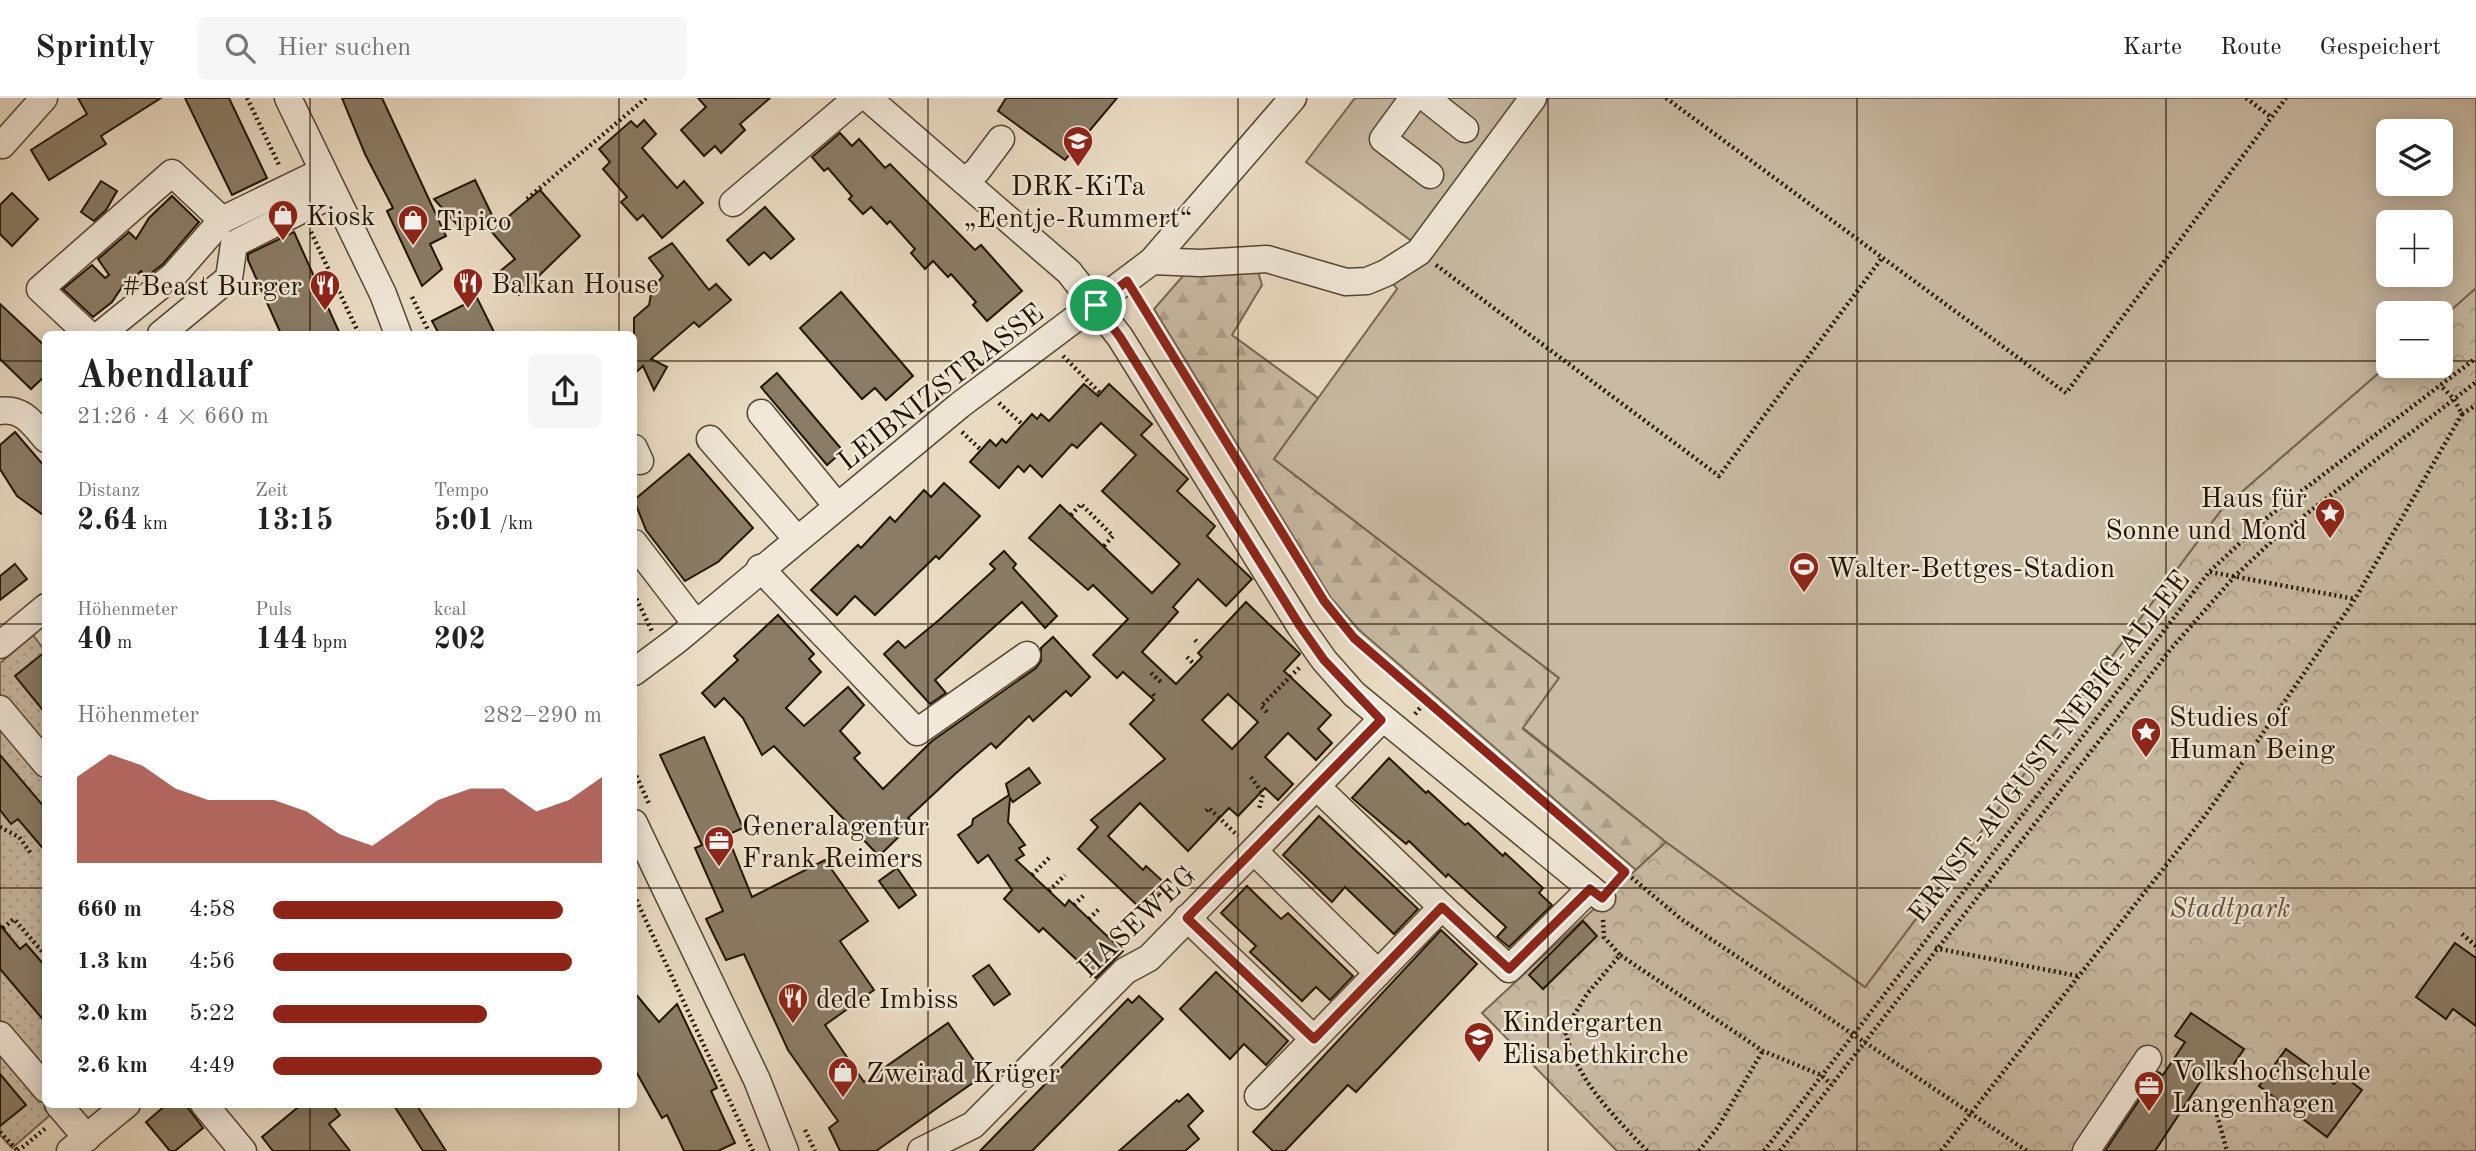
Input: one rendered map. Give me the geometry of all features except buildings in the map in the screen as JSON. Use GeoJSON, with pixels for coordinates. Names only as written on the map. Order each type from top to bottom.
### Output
{"type":"FeatureCollection","features":[{"type":"Feature","properties":{"kind":"street"},"geometry":{"type":"LineString","coordinates":[[2,145],[44,98]]}},
{"type":"Feature","properties":{"kind":"street"},"geometry":{"type":"LineString","coordinates":[[288,98],[383,295],[397,331]]}},
{"type":"Feature","properties":{"kind":"street"},"geometry":{"type":"LineString","coordinates":[[733,203],[857,98]]}},
{"type":"Feature","properties":{"kind":"street"},"geometry":{"type":"LineString","coordinates":[[868,98],[1069,272],[1096,305],[1120,337],[1317,650],[1354,694],[1381,720],[1596,893],[1509,969],[1317,787]]}},
{"type":"Feature","properties":{"kind":"street","name":"LEIBNIZSTRASSE"},"geometry":{"type":"LineString","coordinates":[[637,670],[983,388],[1152,261],[1293,98]]}},
{"type":"Feature","properties":{"kind":"street"},"geometry":{"type":"LineString","coordinates":[[1413,98],[1383,139],[1430,175]]}},
{"type":"Feature","properties":{"kind":"street"},"geometry":{"type":"LineString","coordinates":[[1426,98],[1465,129]]}},
{"type":"Feature","properties":{"kind":"street"},"geometry":{"type":"LineString","coordinates":[[1152,261],[1200,263],[1268,259],[1346,282],[1367,281],[1419,252],[1533,98]]}},
{"type":"Feature","properties":{"kind":"street"},"geometry":{"type":"LineString","coordinates":[[964,181],[977,171],[1001,139]]}},
{"type":"Feature","properties":{"kind":"street"},"geometry":{"type":"LineString","coordinates":[[85,331],[40,289],[172,173],[222,220]]}},
{"type":"Feature","properties":{"kind":"street"},"geometry":{"type":"LineString","coordinates":[[105,331],[174,275],[222,220],[328,182]]}},
{"type":"Feature","properties":{"kind":"street"},"geometry":{"type":"LineString","coordinates":[[165,331],[229,278],[234,244],[328,182]]}},
{"type":"Feature","properties":{"kind":"street"},"geometry":{"type":"LineString","coordinates":[[0,411],[9,409],[27,416],[42,434]]}},
{"type":"Feature","properties":{"kind":"street"},"geometry":{"type":"LineString","coordinates":[[761,413],[837,506]]}},
{"type":"Feature","properties":{"kind":"street"},"geometry":{"type":"LineString","coordinates":[[710,439],[796,538]]}},
{"type":"Feature","properties":{"kind":"street"},"geometry":{"type":"LineString","coordinates":[[637,547],[696,624]]}},
{"type":"Feature","properties":{"kind":"street"},"geometry":{"type":"LineString","coordinates":[[760,568],[917,732],[1027,654]]}},
{"type":"Feature","properties":{"kind":"street"},"geometry":{"type":"LineString","coordinates":[[1,641],[42,610]]}},
{"type":"Feature","properties":{"kind":"street"},"geometry":{"type":"LineString","coordinates":[[0,709],[42,759]]}},
{"type":"Feature","properties":{"kind":"street","name":"HASEWEG"},"geometry":{"type":"LineString","coordinates":[[921,1151],[973,1125],[1125,971],[1149,958],[1381,720]]}},
{"type":"Feature","properties":{"kind":"street"},"geometry":{"type":"LineString","coordinates":[[637,830],[757,1080],[785,1151]]}},
{"type":"Feature","properties":{"kind":"street"},"geometry":{"type":"LineString","coordinates":[[1254,851],[1378,973]]}},
{"type":"Feature","properties":{"kind":"street"},"geometry":{"type":"LineString","coordinates":[[1258,1096],[1442,907]]}},
{"type":"Feature","properties":{"kind":"street"},"geometry":{"type":"LineString","coordinates":[[1187,918],[1314,1039]]}},
{"type":"Feature","properties":{"kind":"street"},"geometry":{"type":"LineString","coordinates":[[0,1035],[42,1084]]}},
{"type":"Feature","properties":{"kind":"street"},"geometry":{"type":"LineString","coordinates":[[2086,1151],[2148,1059]]}},
{"type":"Feature","properties":{"kind":"street"},"geometry":{"type":"LineString","coordinates":[[60,1108],[78,1144],[122,1108]]}},
{"type":"Feature","properties":{"kind":"street"},"geometry":{"type":"LineString","coordinates":[[207,1108],[243,1151]]}},
{"type":"Feature","properties":{"kind":"path"},"geometry":{"type":"LineString","coordinates":[[527,199],[646,98]]}},
{"type":"Feature","properties":{"kind":"path"},"geometry":{"type":"LineString","coordinates":[[1666,98],[2066,393],[2286,98]]}},
{"type":"Feature","properties":{"kind":"path"},"geometry":{"type":"LineString","coordinates":[[2246,98],[2272,117]]}},
{"type":"Feature","properties":{"kind":"path"},"geometry":{"type":"LineString","coordinates":[[1419,252],[1718,475],[1881,258]]}},
{"type":"Feature","properties":{"kind":"path"},"geometry":{"type":"LineString","coordinates":[[1127,281],[1324,601],[1354,638],[1681,919],[1866,1040],[2027,1151]]}},
{"type":"Feature","properties":{"kind":"path"},"geometry":{"type":"LineString","coordinates":[[1047,341],[1101,394]]}},
{"type":"Feature","properties":{"kind":"path","name":"ERNST-AUGUST-NEBIG-ALLEE"},"geometry":{"type":"LineString","coordinates":[[1764,1151],[2209,572],[2269,516],[2476,358]]}},
{"type":"Feature","properties":{"kind":"path"},"geometry":{"type":"LineString","coordinates":[[1780,1151],[1935,948],[2170,650],[2234,577],[2273,540],[2476,382]]}},
{"type":"Feature","properties":{"kind":"path"},"geometry":{"type":"LineString","coordinates":[[2440,385],[2454,399],[2462,414]]}},
{"type":"Feature","properties":{"kind":"path"},"geometry":{"type":"LineString","coordinates":[[983,388],[1023,424]]}},
{"type":"Feature","properties":{"kind":"path"},"geometry":{"type":"LineString","coordinates":[[1941,1151],[2204,817],[2355,599],[2462,414],[2476,405]]}},
{"type":"Feature","properties":{"kind":"path"},"geometry":{"type":"LineString","coordinates":[[1071,515],[1082,505],[1113,536],[1103,547]]}},
{"type":"Feature","properties":{"kind":"path"},"geometry":{"type":"LineString","coordinates":[[2209,572],[2355,599]]}},
{"type":"Feature","properties":{"kind":"path"},"geometry":{"type":"LineString","coordinates":[[637,600],[662,651]]}},
{"type":"Feature","properties":{"kind":"path"},"geometry":{"type":"LineString","coordinates":[[1267,712],[1261,706],[1317,650]]}},
{"type":"Feature","properties":{"kind":"path"},"geometry":{"type":"LineString","coordinates":[[1187,657],[1195,665]]}},
{"type":"Feature","properties":{"kind":"path"},"geometry":{"type":"LineString","coordinates":[[1151,673],[1162,683]]}},
{"type":"Feature","properties":{"kind":"path"},"geometry":{"type":"LineString","coordinates":[[1411,719],[1426,701]]}},
{"type":"Feature","properties":{"kind":"path"},"geometry":{"type":"LineString","coordinates":[[1251,777],[1263,794],[1260,808],[1253,817]]}},
{"type":"Feature","properties":{"kind":"path"},"geometry":{"type":"LineString","coordinates":[[1206,811],[1209,808],[1217,817]]}},
{"type":"Feature","properties":{"kind":"path"},"geometry":{"type":"LineString","coordinates":[[0,827],[19,838],[32,855]]}},
{"type":"Feature","properties":{"kind":"path"},"geometry":{"type":"LineString","coordinates":[[1032,875],[1049,858]]}},
{"type":"Feature","properties":{"kind":"path"},"geometry":{"type":"LineString","coordinates":[[1625,872],[1596,893],[1604,937],[1620,954],[1763,1051],[1821,1075],[1831,1084]]}},
{"type":"Feature","properties":{"kind":"path"},"geometry":{"type":"LineString","coordinates":[[1049,891],[1065,874]]}},
{"type":"Feature","properties":{"kind":"path"},"geometry":{"type":"LineString","coordinates":[[1074,905],[1084,894]]}},
{"type":"Feature","properties":{"kind":"path"},"geometry":{"type":"LineString","coordinates":[[637,901],[753,1151]]}},
{"type":"Feature","properties":{"kind":"path"},"geometry":{"type":"LineString","coordinates":[[1089,919],[1099,909]]}},
{"type":"Feature","properties":{"kind":"path"},"geometry":{"type":"LineString","coordinates":[[2,928],[14,919],[42,951]]}},
{"type":"Feature","properties":{"kind":"path"},"geometry":{"type":"LineString","coordinates":[[1108,937],[1118,927]]}},
{"type":"Feature","properties":{"kind":"path"},"geometry":{"type":"LineString","coordinates":[[2462,934],[2476,946]]}},
{"type":"Feature","properties":{"kind":"path"},"geometry":{"type":"LineString","coordinates":[[1935,948],[2078,976]]}},
{"type":"Feature","properties":{"kind":"path"},"geometry":{"type":"LineString","coordinates":[[1620,954],[1587,994],[1565,1030],[1571,1055],[1601,1103],[1647,1151]]}},
{"type":"Feature","properties":{"kind":"path"},"geometry":{"type":"LineString","coordinates":[[1699,1151],[1718,1127],[1763,1051]]}},
{"type":"Feature","properties":{"kind":"path"},"geometry":{"type":"LineString","coordinates":[[2217,1115],[2227,1151]]}},
{"type":"Feature","properties":{"kind":"path"},"geometry":{"type":"LineString","coordinates":[[0,1132],[18,1151]]}},
{"type":"Feature","properties":{"kind":"green space","name":"Walter-Bettges-Stadion"},"geometry":{"type":"Polygon","coordinates":[[[1355,98],[2476,98],[2476,288],[2453,308],[2453,301],[2376,301],[2376,375],[2222,509],[1865,987],[1666,842],[1523,728],[1559,678],[1274,459],[1397,289],[1379,263],[1414,243],[1306,162],[1355,98]]]}},
{"type":"Feature","properties":{"kind":"green space"},"geometry":{"type":"Polygon","coordinates":[[[1256,265],[1262,285],[1232,335],[1318,398],[1274,459],[1559,678],[1523,729],[1666,842],[1636,870],[1358,629],[1331,598],[1154,309],[1189,269],[1256,265]]]}},
{"type":"Feature","properties":{"kind":"green space","name":"Stadtpark"},"geometry":{"type":"Polygon","coordinates":[[[2476,288],[2476,1151],[1617,1151],[1482,1013],[1666,842],[1865,987],[2222,509],[2376,375],[2376,378],[2453,378],[2453,308],[2476,288]]]}},
{"type":"Feature","properties":{"kind":"green space"},"geometry":{"type":"Polygon","coordinates":[[[33,635],[42,647],[42,745],[0,694],[0,663],[33,635]]]}},
{"type":"Feature","properties":{"kind":"green space"},"geometry":{"type":"Polygon","coordinates":[[[0,718],[42,769],[42,1072],[0,1020],[0,718]]]}},
{"type":"Feature","properties":{"kind":"green space"},"geometry":{"type":"Polygon","coordinates":[[[0,1048],[42,1096],[42,1108],[52,1108],[55,1111],[12,1148],[0,1135],[0,1048]]]}},
{"type":"Feature","properties":{"kind":"place","name":"DRK-KiTa „Eentje-Rummert“"},"geometry":{"type":"Point","coordinates":[1078,168]}},
{"type":"Feature","properties":{"kind":"place","name":"Kiosk"},"geometry":{"type":"Point","coordinates":[283,242]}},
{"type":"Feature","properties":{"kind":"place","name":"Tipico"},"geometry":{"type":"Point","coordinates":[413,247]}},
{"type":"Feature","properties":{"kind":"place","name":"Balkan House"},"geometry":{"type":"Point","coordinates":[468,310]}},
{"type":"Feature","properties":{"kind":"place","name":"#Beast Burger"},"geometry":{"type":"Point","coordinates":[325,312]}},
{"type":"Feature","properties":{"kind":"place","name":"Haus für Sonne und Mond"},"geometry":{"type":"Point","coordinates":[2330,540]}},
{"type":"Feature","properties":{"kind":"place","name":"Walter-Bettges-Stadion"},"geometry":{"type":"Point","coordinates":[1804,594]}},
{"type":"Feature","properties":{"kind":"place","name":"Studies of Human Being"},"geometry":{"type":"Point","coordinates":[2146,759]}},
{"type":"Feature","properties":{"kind":"place","name":"Generalagentur Frank Reimers"},"geometry":{"type":"Point","coordinates":[719,868]}},
{"type":"Feature","properties":{"kind":"place","name":"dede Imbiss"},"geometry":{"type":"Point","coordinates":[793,1025]}},
{"type":"Feature","properties":{"kind":"place","name":"Kindergarten Elisabethkirche"},"geometry":{"type":"Point","coordinates":[1479,1064]}},
{"type":"Feature","properties":{"kind":"place","name":"Zweirad Krüger"},"geometry":{"type":"Point","coordinates":[843,1099]}},
{"type":"Feature","properties":{"kind":"place","name":"Volkshochschule Langenhagen"},"geometry":{"type":"Point","coordinates":[2149,1113]}},
{"type":"Feature","properties":{"kind":"route"},"geometry":{"type":"LineString","coordinates":[[1127,281],[1324,601],[1354,638],[1625,872],[1602,898],[1590,889],[1509,969],[1442,907],[1314,1039],[1187,918],[1381,720],[1324,660],[1300,626],[1120,337],[1096,305],[1127,281]]}}]}
